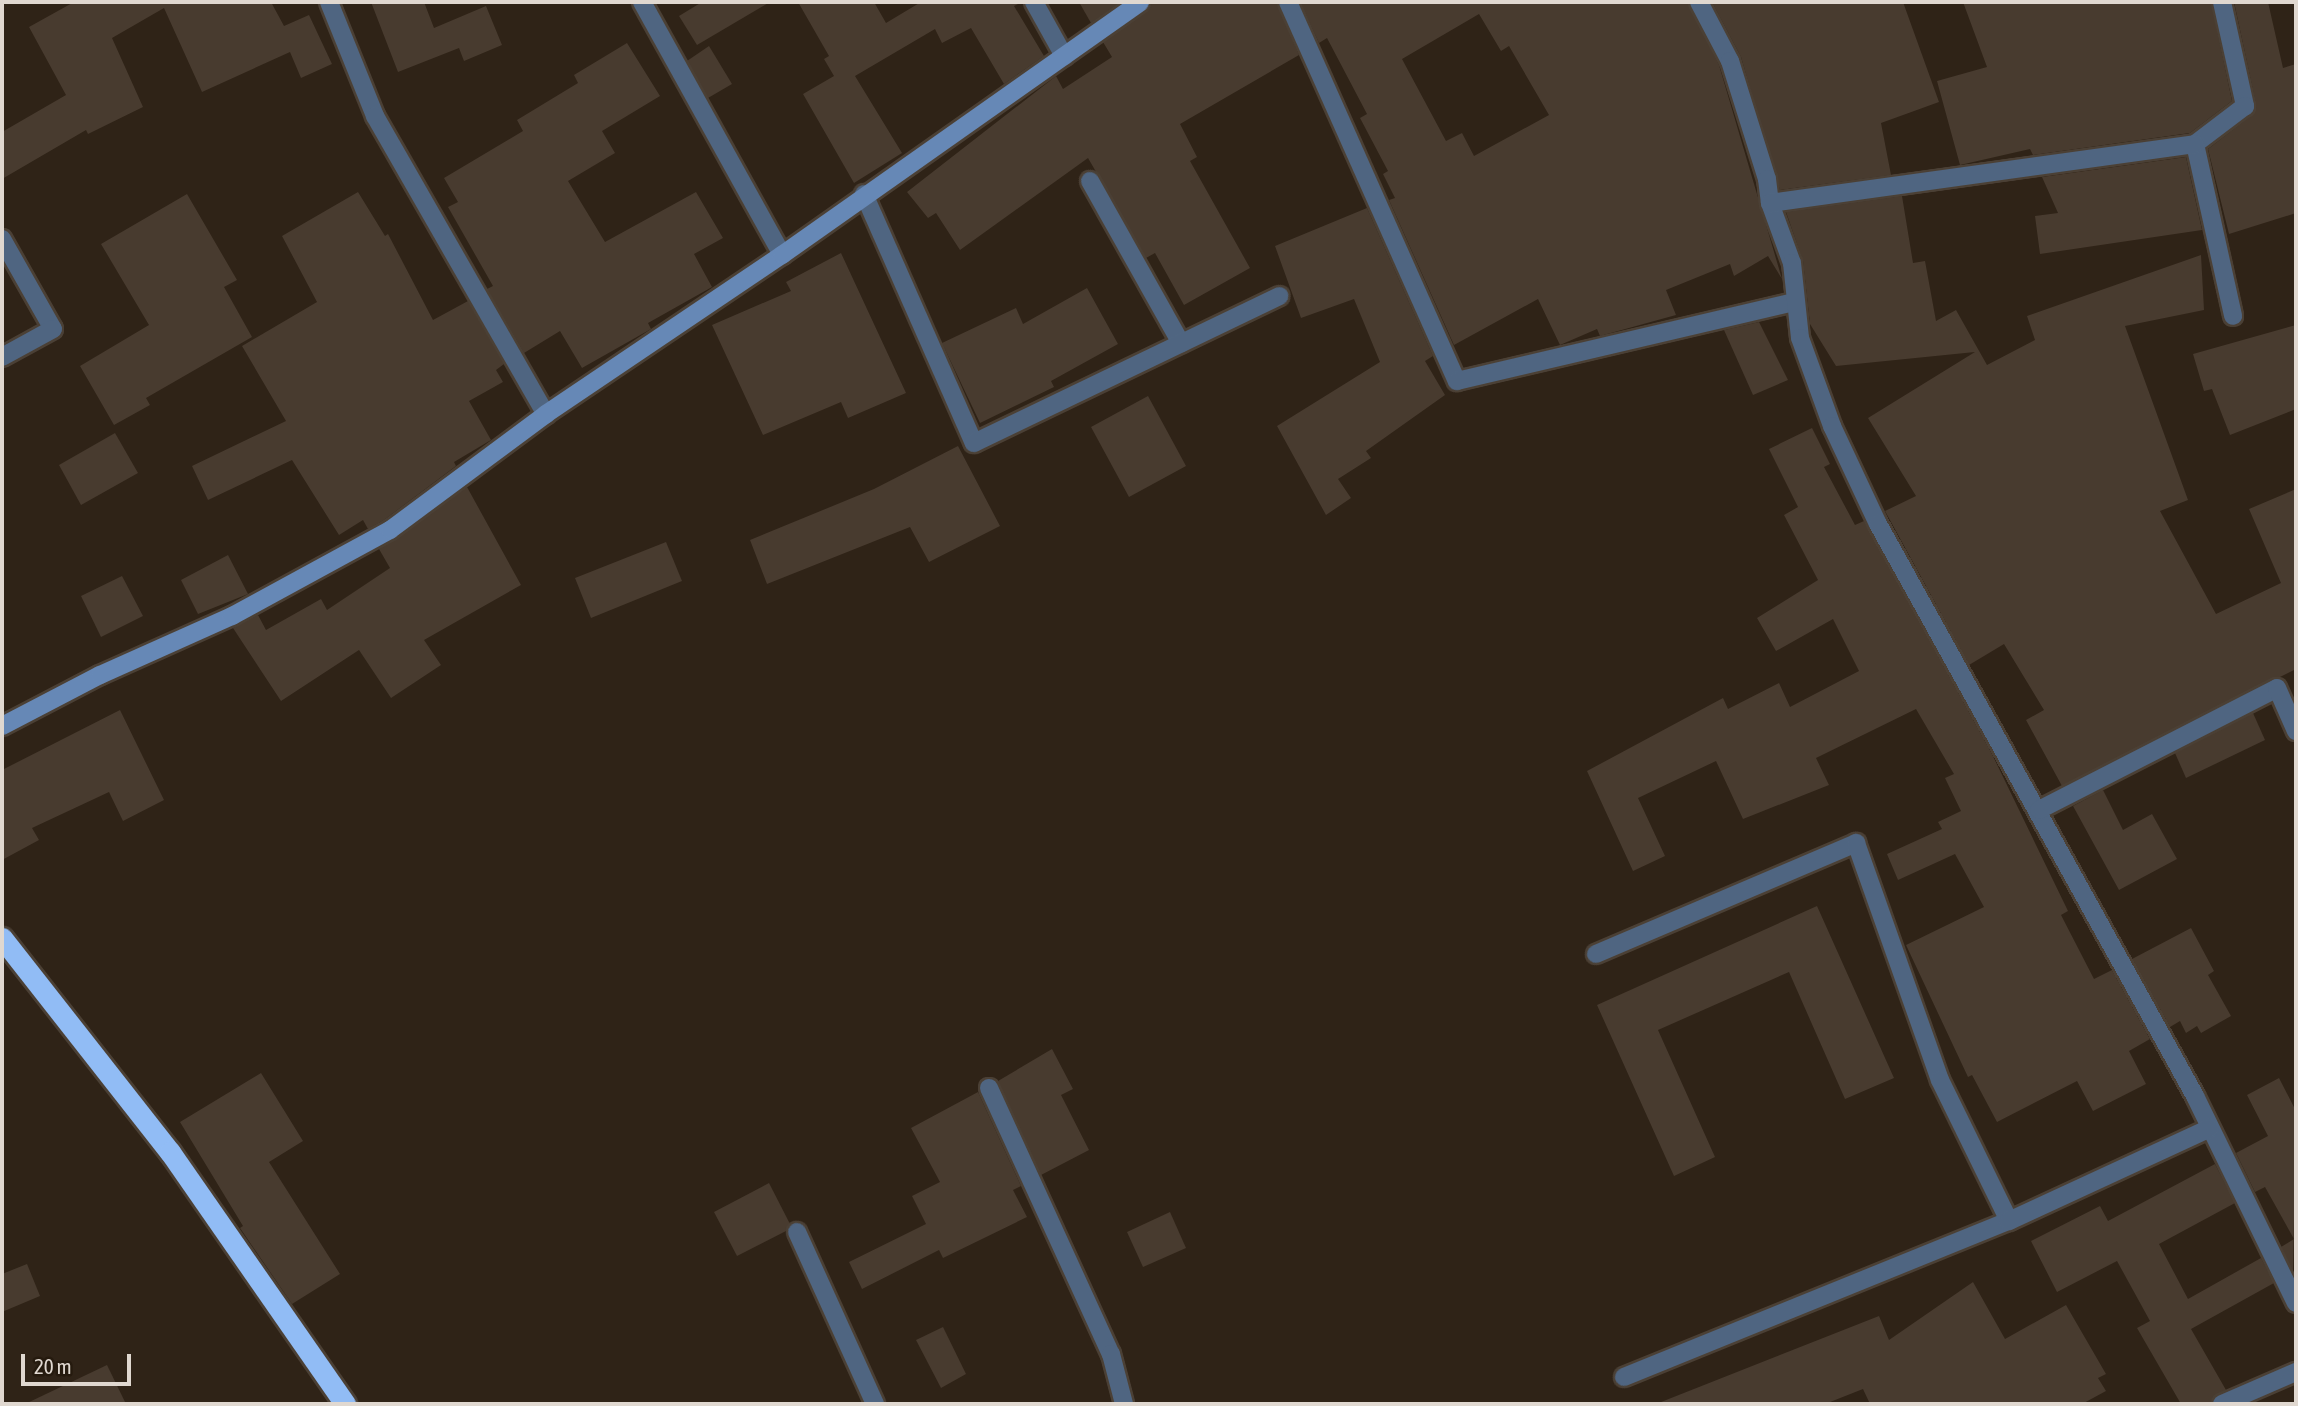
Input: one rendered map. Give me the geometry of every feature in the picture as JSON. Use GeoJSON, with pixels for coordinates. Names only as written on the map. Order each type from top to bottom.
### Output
{"type":"FeatureCollection","features":[{"type":"Feature","properties":{"kind":"highway"},"geometry":{"type":"LineString","coordinates":[[2,938],[170,1152],[345,1404]]}},
{"type":"Feature","properties":{"kind":"street"},"geometry":{"type":"LineString","coordinates":[[329,2],[375,116],[545,414]]}},
{"type":"Feature","properties":{"kind":"street"},"geometry":{"type":"LineString","coordinates":[[642,2],[782,255]]}},
{"type":"Feature","properties":{"kind":"street"},"geometry":{"type":"LineString","coordinates":[[1034,2],[1063,56]]}},
{"type":"Feature","properties":{"kind":"street"},"geometry":{"type":"LineString","coordinates":[[2,726],[100,675],[232,616],[390,530],[545,414],[782,255],[864,194],[1140,2]]}},
{"type":"Feature","properties":{"kind":"street"},"geometry":{"type":"LineString","coordinates":[[1288,2],[1457,381],[1795,302]]}},
{"type":"Feature","properties":{"kind":"street"},"geometry":{"type":"LineString","coordinates":[[1699,2],[1730,61],[1767,179],[1770,203],[1792,263],[1800,338],[1832,426],[1878,524],[2039,810],[2257,1215],[2296,1303]]}},
{"type":"Feature","properties":{"kind":"street"},"geometry":{"type":"LineString","coordinates":[[1770,203],[2194,144],[2245,106],[2222,2]]}},
{"type":"Feature","properties":{"kind":"street"},"geometry":{"type":"LineString","coordinates":[[2194,144],[2233,316]]}},
{"type":"Feature","properties":{"kind":"street"},"geometry":{"type":"LineString","coordinates":[[1090,181],[1181,343]]}},
{"type":"Feature","properties":{"kind":"street"},"geometry":{"type":"LineString","coordinates":[[864,194],[974,443],[1279,296]]}},
{"type":"Feature","properties":{"kind":"street"},"geometry":{"type":"LineString","coordinates":[[2,239],[53,329],[2,358]]}},
{"type":"Feature","properties":{"kind":"street"},"geometry":{"type":"LineString","coordinates":[[2039,810],[2277,688],[2296,731]]}},
{"type":"Feature","properties":{"kind":"street"},"geometry":{"type":"LineString","coordinates":[[1596,954],[1856,843],[1940,1080],[2009,1221]]}},
{"type":"Feature","properties":{"kind":"street"},"geometry":{"type":"LineString","coordinates":[[989,1088],[1111,1354],[1124,1404]]}},
{"type":"Feature","properties":{"kind":"street"},"geometry":{"type":"LineString","coordinates":[[1624,1377],[2009,1221],[2210,1128]]}},
{"type":"Feature","properties":{"kind":"street"},"geometry":{"type":"LineString","coordinates":[[797,1232],[875,1404]]}},
{"type":"Feature","properties":{"kind":"street"},"geometry":{"type":"LineString","coordinates":[[2222,1404],[2296,1373]]}},
{"type":"Feature","properties":{"kind":"building"},"geometry":{"type":"Polygon","coordinates":[[[74,2],[271,2],[284,26],[309,15],[332,64],[301,78],[290,52],[202,92],[164,8],[112,38],[143,107],[88,134],[86,130],[2,179],[2,132],[66,95],[29,27],[74,2]]]}},
{"type":"Feature","properties":{"kind":"building"},"geometry":{"type":"Polygon","coordinates":[[[371,2],[424,2],[434,28],[486,6],[502,45],[464,61],[459,48],[398,72],[371,2]]]}},
{"type":"Feature","properties":{"kind":"building"},"geometry":{"type":"Polygon","coordinates":[[[702,2],[770,2],[697,45],[679,16],[702,2]]]}},
{"type":"Feature","properties":{"kind":"building"},"geometry":{"type":"Polygon","coordinates":[[[798,2],[874,2],[886,23],[921,2],[1022,2],[1014,6],[1044,56],[1004,84],[971,28],[942,43],[935,29],[855,76],[902,153],[854,183],[803,94],[834,76],[824,59],[829,56],[798,2]]]}},
{"type":"Feature","properties":{"kind":"building"},"geometry":{"type":"Polygon","coordinates":[[[1079,2],[1121,2],[1091,23],[1079,2]]]}},
{"type":"Feature","properties":{"kind":"building"},"geometry":{"type":"Polygon","coordinates":[[[1151,2],[1277,2],[1299,55],[1180,124],[1197,157],[1190,161],[1250,268],[1184,305],[1155,253],[1146,258],[1088,158],[960,250],[936,213],[928,218],[907,192],[1056,76],[1063,89],[1112,57],[1103,42],[1147,11],[1151,2]]]}},
{"type":"Feature","properties":{"kind":"building"},"geometry":{"type":"Polygon","coordinates":[[[1300,2],[1688,2],[1719,65],[1782,279],[1768,256],[1734,276],[1730,264],[1666,290],[1676,315],[1600,336],[1597,329],[1560,345],[1538,299],[1454,345],[1389,200],[1395,198],[1383,174],[1388,171],[1360,118],[1367,114],[1327,38],[1319,43],[1300,2]],[[1479,14],[1402,59],[1446,141],[1462,133],[1474,156],[1549,115],[1509,46],[1501,51],[1479,14]]]}},
{"type":"Feature","properties":{"kind":"building"},"geometry":{"type":"Polygon","coordinates":[[[1712,2],[1903,2],[1939,102],[1881,123],[1891,175],[1780,190],[1741,57],[1712,2]]]}},
{"type":"Feature","properties":{"kind":"building"},"geometry":{"type":"Polygon","coordinates":[[[1963,2],[2211,2],[2232,101],[2190,133],[2033,155],[2030,149],[1960,165],[1937,81],[1987,67],[1963,2]]]}},
{"type":"Feature","properties":{"kind":"building"},"geometry":{"type":"Polygon","coordinates":[[[2234,2],[2268,2],[2283,68],[2296,64],[2296,213],[2229,234],[2208,149],[2252,115],[2256,104],[2234,2]]]}},
{"type":"Feature","properties":{"kind":"building"},"geometry":{"type":"Polygon","coordinates":[[[627,43],[660,96],[602,131],[615,153],[568,181],[605,242],[696,192],[723,238],[694,254],[712,287],[648,323],[651,329],[582,368],[560,331],[524,353],[487,289],[493,286],[448,207],[458,202],[444,178],[523,131],[517,120],[578,83],[574,75],[627,43]]]}},
{"type":"Feature","properties":{"kind":"building"},"geometry":{"type":"Polygon","coordinates":[[[709,46],[732,84],[708,98],[687,61],[709,46]]]}},
{"type":"Feature","properties":{"kind":"building"},"geometry":{"type":"Polygon","coordinates":[[[2186,157],[2202,230],[2040,254],[2035,216],[2058,213],[2042,177],[2186,157]]]}},
{"type":"Feature","properties":{"kind":"building"},"geometry":{"type":"Polygon","coordinates":[[[358,192],[385,236],[388,234],[433,320],[468,301],[504,364],[496,370],[503,382],[469,401],[491,440],[454,462],[456,466],[384,520],[368,529],[363,520],[339,535],[292,460],[208,500],[192,466],[286,421],[242,346],[317,302],[282,236],[358,192]]]}},
{"type":"Feature","properties":{"kind":"building"},"geometry":{"type":"Polygon","coordinates":[[[187,194],[237,280],[224,287],[252,337],[146,398],[150,405],[114,425],[80,366],[149,325],[101,244],[187,194]]]}},
{"type":"Feature","properties":{"kind":"building"},"geometry":{"type":"Polygon","coordinates":[[[1902,196],[1913,263],[1925,261],[1936,321],[1956,310],[1987,365],[2035,340],[2027,316],[2201,255],[2204,310],[2125,326],[2188,500],[2160,511],[2216,614],[2281,583],[2249,509],[2296,489],[2296,669],[2062,786],[2026,720],[2044,710],[2004,644],[1969,665],[1885,511],[1916,496],[1868,418],[1975,352],[1836,366],[1810,324],[1803,261],[1786,212],[1902,196]]]}},
{"type":"Feature","properties":{"kind":"building"},"geometry":{"type":"Polygon","coordinates":[[[1367,208],[1433,356],[1425,361],[1445,395],[1366,451],[1371,458],[1338,479],[1351,498],[1326,515],[1277,426],[1380,362],[1354,299],[1301,318],[1275,246],[1367,208]]]}},
{"type":"Feature","properties":{"kind":"building"},"geometry":{"type":"Polygon","coordinates":[[[841,253],[906,393],[848,418],[841,402],[763,435],[712,325],[791,291],[786,282],[841,253]]]}},
{"type":"Feature","properties":{"kind":"building"},"geometry":{"type":"Polygon","coordinates":[[[1087,288],[1118,344],[1051,381],[1054,387],[980,423],[942,343],[1016,308],[1023,324],[1087,288]]]}},
{"type":"Feature","properties":{"kind":"building"},"geometry":{"type":"Polygon","coordinates":[[[1759,322],[1788,380],[1753,395],[1724,330],[1759,322]]]}},
{"type":"Feature","properties":{"kind":"building"},"geometry":{"type":"Polygon","coordinates":[[[2296,325],[2296,409],[2230,435],[2212,389],[2204,391],[2193,354],[2296,325]]]}},
{"type":"Feature","properties":{"kind":"building"},"geometry":{"type":"Polygon","coordinates":[[[1148,396],[1186,466],[1129,497],[1091,427],[1148,396]]]}},
{"type":"Feature","properties":{"kind":"building"},"geometry":{"type":"Polygon","coordinates":[[[1812,428],[1830,464],[1824,467],[1855,525],[1864,521],[1991,752],[2068,911],[2061,915],[2094,979],[2112,970],[2150,1039],[2129,1051],[2146,1084],[2093,1111],[2077,1081],[1997,1122],[1972,1075],[1968,1077],[1906,945],[1984,907],[1955,854],[1898,880],[1887,854],[1942,829],[1938,822],[1961,811],[1945,778],[1954,774],[1916,709],[1816,758],[1829,785],[1743,819],[1716,761],[1638,798],[1665,856],[1633,871],[1587,771],[1723,698],[1728,709],[1779,683],[1790,707],[1859,671],[1833,619],[1776,651],[1757,618],[1818,580],[1784,515],[1798,507],[1769,449],[1812,428]]]}},
{"type":"Feature","properties":{"kind":"building"},"geometry":{"type":"Polygon","coordinates":[[[115,433],[138,473],[81,505],[59,465],[115,433]]]}},
{"type":"Feature","properties":{"kind":"building"},"geometry":{"type":"Polygon","coordinates":[[[958,446],[1000,526],[929,562],[910,527],[767,584],[750,540],[874,489],[958,446]]]}},
{"type":"Feature","properties":{"kind":"building"},"geometry":{"type":"Polygon","coordinates":[[[467,487],[521,585],[424,640],[441,665],[391,698],[359,650],[281,701],[233,628],[258,615],[266,630],[321,599],[327,610],[390,568],[379,549],[467,487]]]}},
{"type":"Feature","properties":{"kind":"building"},"geometry":{"type":"Polygon","coordinates":[[[666,542],[682,581],[591,618],[575,578],[666,542]]]}},
{"type":"Feature","properties":{"kind":"building"},"geometry":{"type":"Polygon","coordinates":[[[228,555],[248,594],[198,614],[181,580],[228,555]]]}},
{"type":"Feature","properties":{"kind":"building"},"geometry":{"type":"Polygon","coordinates":[[[122,576],[143,616],[101,637],[81,596],[122,576]]]}},
{"type":"Feature","properties":{"kind":"building"},"geometry":{"type":"Polygon","coordinates":[[[120,710],[164,800],[123,821],[109,792],[32,828],[39,840],[2,860],[2,770],[120,710]]]}},
{"type":"Feature","properties":{"kind":"building"},"geometry":{"type":"Polygon","coordinates":[[[2253,713],[2265,740],[2186,778],[2175,753],[2253,713]]]}},
{"type":"Feature","properties":{"kind":"building"},"geometry":{"type":"Polygon","coordinates":[[[2103,790],[2123,830],[2152,814],[2177,859],[2119,890],[2073,806],[2103,790]]]}},
{"type":"Feature","properties":{"kind":"building"},"geometry":{"type":"Polygon","coordinates":[[[1817,906],[1894,1078],[1845,1099],[1789,972],[1658,1030],[1715,1157],[1674,1176],[1597,1005],[1817,906]]]}},
{"type":"Feature","properties":{"kind":"building"},"geometry":{"type":"Polygon","coordinates":[[[2191,928],[2214,971],[2208,975],[2231,1016],[2201,1033],[2197,1026],[2186,1033],[2180,1021],[2170,1027],[2132,959],[2191,928]]]}},
{"type":"Feature","properties":{"kind":"building"},"geometry":{"type":"Polygon","coordinates":[[[1052,1049],[1073,1089],[1061,1095],[1089,1150],[1041,1175],[998,1081],[1052,1049]]]}},
{"type":"Feature","properties":{"kind":"building"},"geometry":{"type":"Polygon","coordinates":[[[261,1073],[303,1141],[269,1162],[340,1274],[292,1304],[240,1228],[243,1226],[180,1122],[261,1073]]]}},
{"type":"Feature","properties":{"kind":"building"},"geometry":{"type":"Polygon","coordinates":[[[2279,1078],[2296,1111],[2294,1238],[2265,1187],[2255,1192],[2236,1153],[2268,1136],[2247,1095],[2279,1078]]]}},
{"type":"Feature","properties":{"kind":"building"},"geometry":{"type":"Polygon","coordinates":[[[978,1092],[1021,1186],[1013,1190],[1027,1217],[943,1258],[939,1250],[862,1289],[849,1262],[926,1224],[912,1196],[940,1182],[911,1128],[978,1092]]]}},
{"type":"Feature","properties":{"kind":"building"},"geometry":{"type":"Polygon","coordinates":[[[2215,1164],[2235,1203],[2159,1244],[2188,1299],[2261,1258],[2274,1283],[2191,1329],[2226,1390],[2213,1397],[2211,1404],[2181,1404],[2137,1328],[2150,1321],[2117,1261],[2057,1292],[2031,1241],[2100,1206],[2108,1221],[2215,1164]]]}},
{"type":"Feature","properties":{"kind":"building"},"geometry":{"type":"Polygon","coordinates":[[[769,1183],[790,1224],[786,1231],[737,1256],[714,1212],[769,1183]]]}},
{"type":"Feature","properties":{"kind":"building"},"geometry":{"type":"Polygon","coordinates":[[[1170,1212],[1186,1248],[1143,1267],[1127,1232],[1170,1212]]]}},
{"type":"Feature","properties":{"kind":"building"},"geometry":{"type":"Polygon","coordinates":[[[2294,1239],[2293,1272],[2281,1247],[2294,1239]]]}},
{"type":"Feature","properties":{"kind":"building"},"geometry":{"type":"Polygon","coordinates":[[[27,1264],[40,1296],[2,1312],[2,1274],[27,1264]]]}},
{"type":"Feature","properties":{"kind":"building"},"geometry":{"type":"Polygon","coordinates":[[[1973,1282],[2005,1339],[2066,1305],[2106,1374],[2098,1378],[2106,1391],[2082,1404],[1870,1404],[1863,1389],[1825,1404],[1656,1404],[1879,1316],[1889,1340],[1973,1282]]]}},
{"type":"Feature","properties":{"kind":"building"},"geometry":{"type":"Polygon","coordinates":[[[943,1327],[966,1374],[941,1388],[916,1340],[943,1327]]]}},
{"type":"Feature","properties":{"kind":"building"},"geometry":{"type":"Polygon","coordinates":[[[107,1365],[126,1404],[25,1404],[107,1365]]]}}]}
